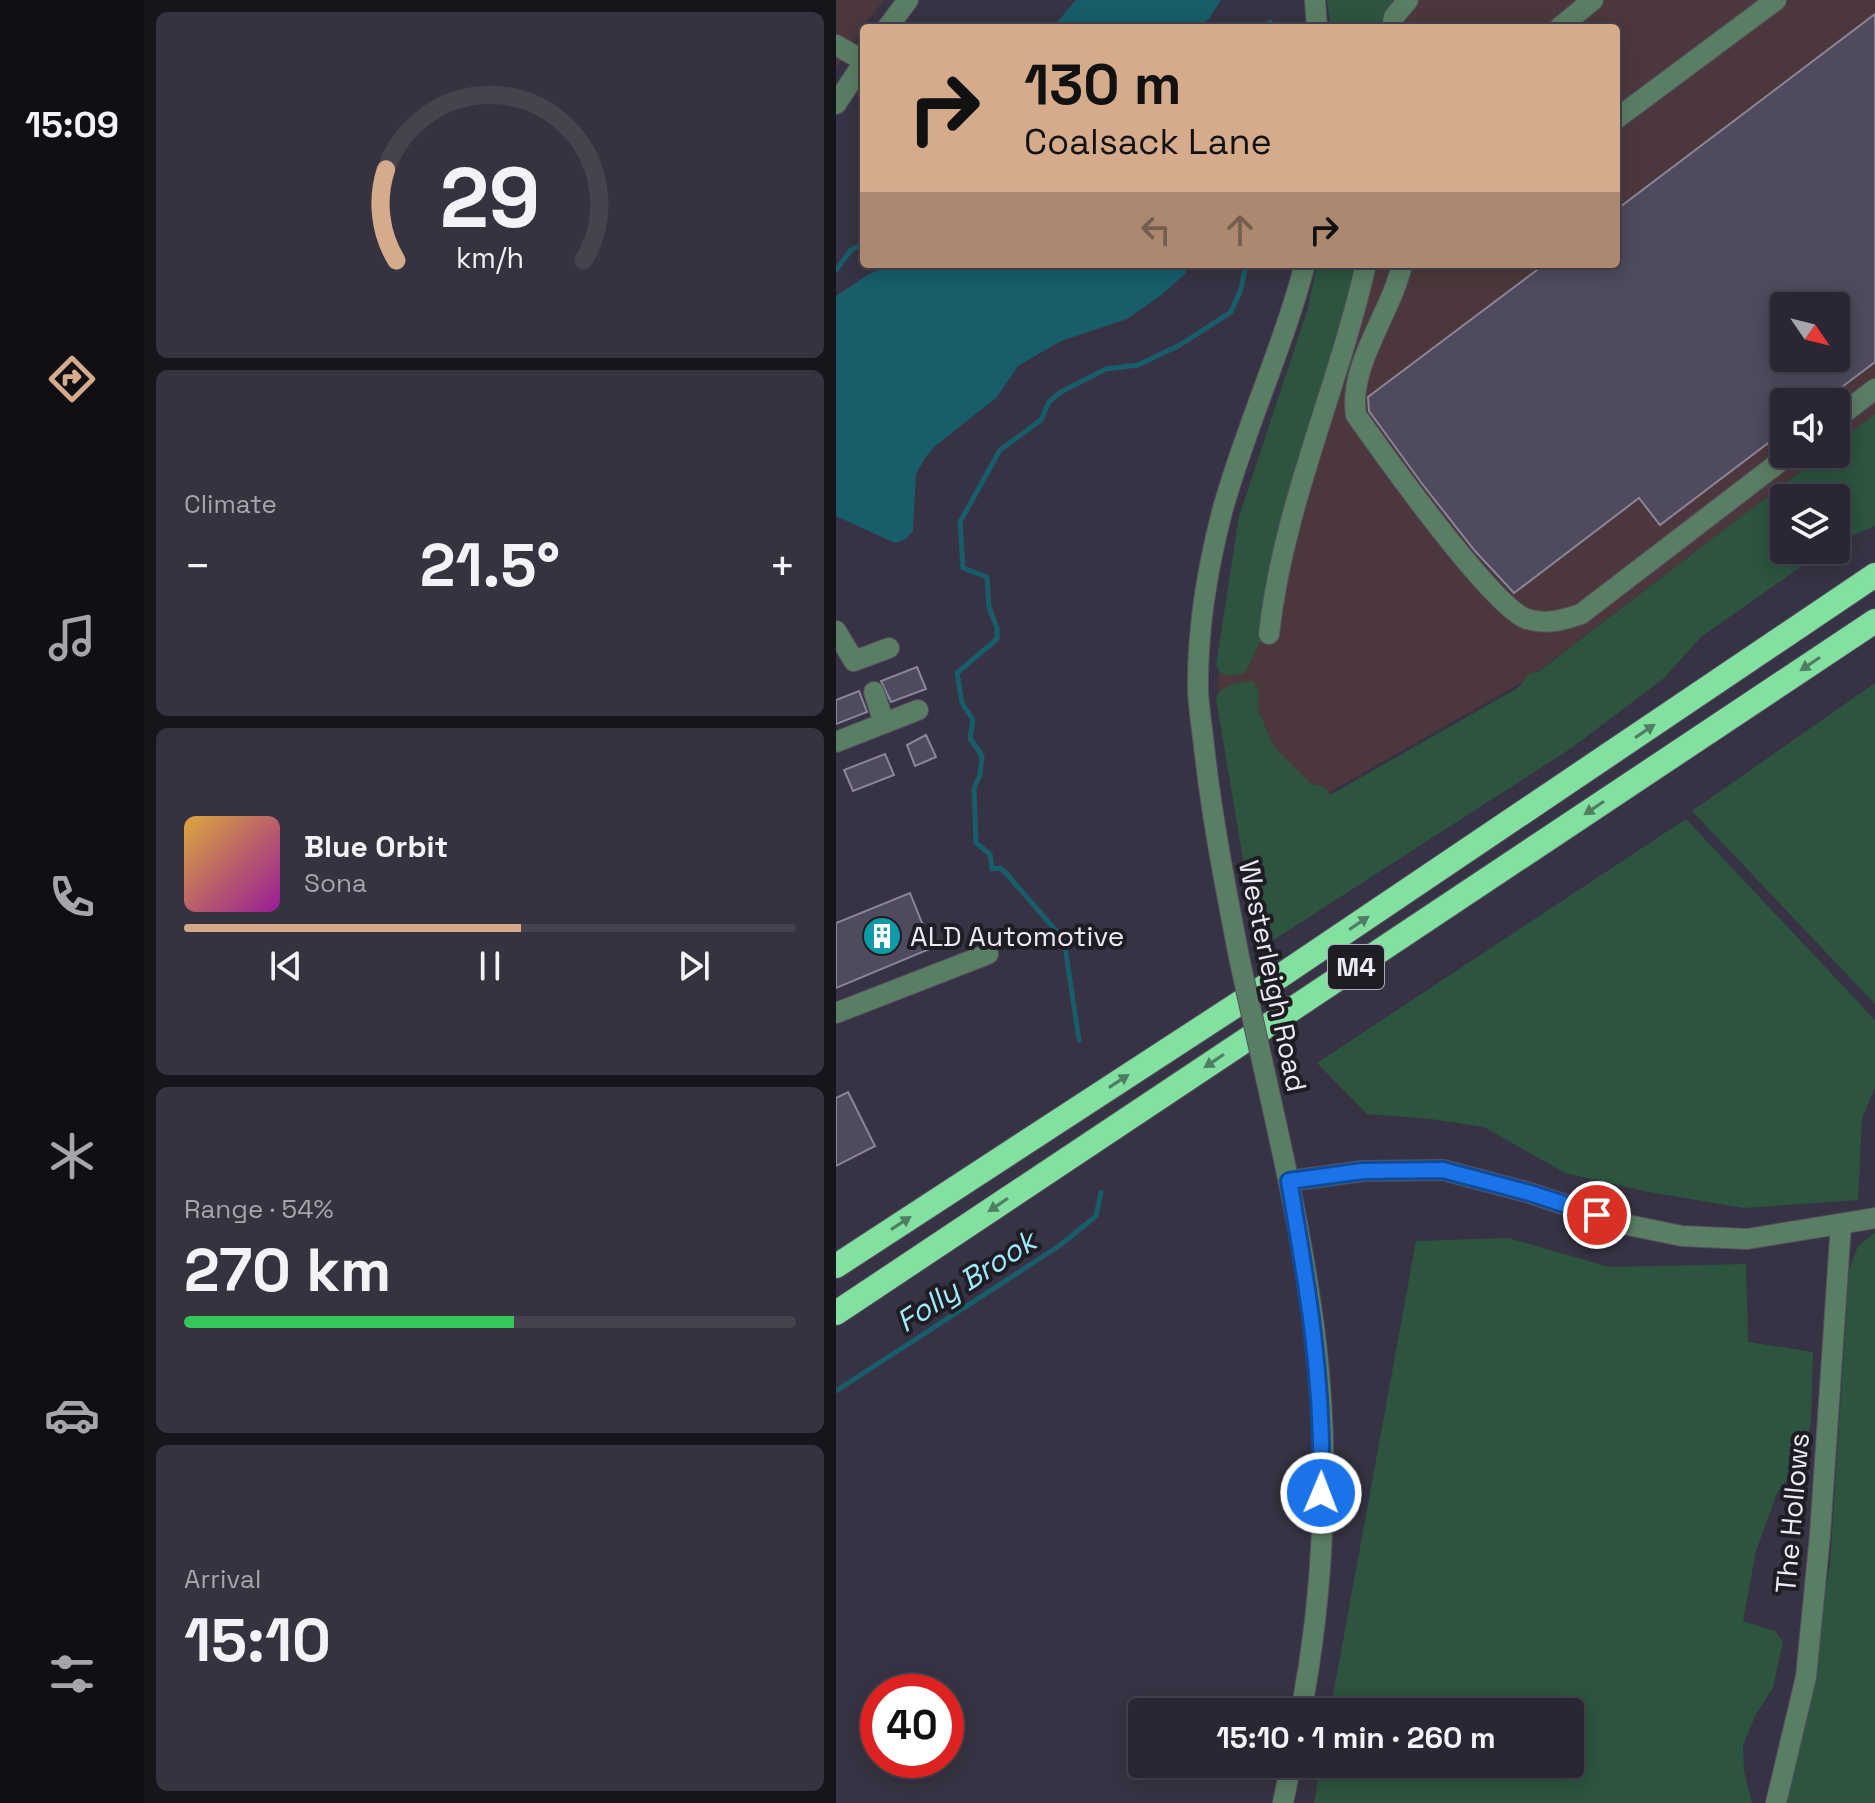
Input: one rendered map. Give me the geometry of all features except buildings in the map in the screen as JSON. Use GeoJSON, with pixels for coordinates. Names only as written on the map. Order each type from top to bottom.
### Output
{"type":"FeatureCollection","features":[{"type":"Feature","properties":{"kind":"highway","name":"M4"},"geometry":{"type":"LineString","coordinates":[[836,1266],[1274,980],[1875,575]]}},
{"type":"Feature","properties":{"kind":"highway","name":"M4"},"geometry":{"type":"LineString","coordinates":[[836,1313],[1875,621]]}},
{"type":"Feature","properties":{"kind":"street"},"geometry":{"type":"LineString","coordinates":[[890,24],[908,0]]}},
{"type":"Feature","properties":{"kind":"street"},"geometry":{"type":"LineString","coordinates":[[1315,0],[1317,24]]}},
{"type":"Feature","properties":{"kind":"street"},"geometry":{"type":"LineString","coordinates":[[1393,24],[1394,17],[1408,0]]}},
{"type":"Feature","properties":{"kind":"street"},"geometry":{"type":"LineString","coordinates":[[1564,24],[1593,0]]}},
{"type":"Feature","properties":{"kind":"street"},"geometry":{"type":"LineString","coordinates":[[1620,116],[1776,0]]}},
{"type":"Feature","properties":{"kind":"street"},"geometry":{"type":"LineString","coordinates":[[836,45],[860,60]]}},
{"type":"Feature","properties":{"kind":"street"},"geometry":{"type":"LineString","coordinates":[[836,104],[860,68]]}},
{"type":"Feature","properties":{"kind":"street","name":"Westerleigh Road"},"geometry":{"type":"LineString","coordinates":[[1303,1698],[1320,1554],[1323,1431],[1312,1306],[1289,1181],[1218,854],[1198,693],[1201,636],[1213,549],[1223,508],[1293,310],[1304,268]]}},
{"type":"Feature","properties":{"kind":"street"},"geometry":{"type":"LineString","coordinates":[[1269,634],[1274,587],[1294,505],[1338,369],[1365,268]]}},
{"type":"Feature","properties":{"kind":"street"},"geometry":{"type":"LineString","coordinates":[[1401,272],[1360,375],[1354,402],[1356,415],[1458,550],[1510,610],[1525,619],[1560,622],[1581,614],[1772,468]]}},
{"type":"Feature","properties":{"kind":"street"},"geometry":{"type":"LineString","coordinates":[[1850,408],[1875,389]]}},
{"type":"Feature","properties":{"kind":"street"},"geometry":{"type":"LineString","coordinates":[[836,631],[854,661],[889,648]]}},
{"type":"Feature","properties":{"kind":"street"},"geometry":{"type":"LineString","coordinates":[[874,692],[884,723]]}},
{"type":"Feature","properties":{"kind":"street"},"geometry":{"type":"LineString","coordinates":[[836,742],[918,710]]}},
{"type":"Feature","properties":{"kind":"street"},"geometry":{"type":"LineString","coordinates":[[836,1013],[988,954]]}},
{"type":"Feature","properties":{"kind":"street"},"geometry":{"type":"LineString","coordinates":[[1289,1181],[1363,1171],[1443,1170],[1530,1193],[1623,1224],[1682,1236],[1747,1239],[1875,1218]]}},
{"type":"Feature","properties":{"kind":"street","name":"The Hollows"},"geometry":{"type":"LineString","coordinates":[[1776,1803],[1806,1677],[1820,1535],[1841,1224]]}},
{"type":"Feature","properties":{"kind":"street"},"geometry":{"type":"LineString","coordinates":[[1283,1803],[1288,1778]]}},
{"type":"Feature","properties":{"kind":"shaded area"},"geometry":{"type":"Polygon","coordinates":[[[836,0],[884,0],[864,24],[860,24],[860,31],[836,69],[836,0]]]}},
{"type":"Feature","properties":{"kind":"shaded area"},"geometry":{"type":"Polygon","coordinates":[[[1376,0],[1875,0],[1875,414],[1850,433],[1850,388],[1770,388],[1770,468],[1805,468],[1784,484],[1770,484],[1770,494],[1529,678],[1257,833],[1217,684],[1328,268],[1620,268],[1620,24],[1360,24],[1376,0]]]}},
{"type":"Feature","properties":{"kind":"green space"},"geometry":{"type":"Polygon","coordinates":[[[1327,0],[1393,0],[1380,24],[1330,24],[1327,0]]]}},
{"type":"Feature","properties":{"kind":"green space"},"geometry":{"type":"Polygon","coordinates":[[[1316,268],[1358,268],[1261,640],[1245,673],[1231,676],[1220,673],[1216,665],[1239,517],[1308,308],[1316,268]]]}},
{"type":"Feature","properties":{"kind":"green space"},"geometry":{"type":"Polygon","coordinates":[[[1875,414],[1875,526],[1850,537],[1850,484],[1784,484],[1805,468],[1850,468],[1850,433],[1875,414]]]}},
{"type":"Feature","properties":{"kind":"green space"},"geometry":{"type":"Polygon","coordinates":[[[1770,495],[1770,564],[1805,564],[1701,637],[1663,679],[1570,749],[1275,939],[1263,936],[1252,913],[1216,698],[1223,690],[1237,683],[1253,681],[1259,691],[1258,710],[1274,747],[1311,784],[1324,787],[1330,795],[1518,688],[1530,673],[1538,672],[1770,495]]]}},
{"type":"Feature","properties":{"kind":"green space"},"geometry":{"type":"Polygon","coordinates":[[[1875,683],[1875,1004],[1692,811],[1875,683]]]}},
{"type":"Feature","properties":{"kind":"green space"},"geometry":{"type":"Polygon","coordinates":[[[1686,819],[1875,1020],[1875,1088],[1862,1118],[1858,1200],[1744,1208],[1649,1192],[1565,1173],[1484,1127],[1367,1114],[1317,1063],[1686,819]]]}},
{"type":"Feature","properties":{"kind":"green space"},"geometry":{"type":"Polygon","coordinates":[[[1875,1233],[1875,1803],[1784,1803],[1830,1565],[1849,1270],[1858,1246],[1875,1233]]]}},
{"type":"Feature","properties":{"kind":"green space"},"geometry":{"type":"Polygon","coordinates":[[[1508,1238],[1609,1267],[1746,1264],[1748,1342],[1813,1352],[1811,1423],[1801,1462],[1777,1493],[1756,1551],[1743,1621],[1775,1631],[1783,1642],[1773,1688],[1756,1714],[1743,1745],[1744,1771],[1752,1803],[1314,1803],[1318,1778],[1584,1778],[1584,1698],[1333,1698],[1416,1241],[1508,1238]]]}},
{"type":"Feature","properties":{"kind":"water"},"geometry":{"type":"Polygon","coordinates":[[[1076,0],[1221,0],[1202,24],[1055,24],[1076,0]]]}},
{"type":"Feature","properties":{"kind":"water"},"geometry":{"type":"Polygon","coordinates":[[[883,268],[1189,268],[1160,296],[1127,319],[1061,341],[1018,366],[997,397],[934,447],[925,458],[916,474],[913,531],[906,539],[895,543],[836,516],[836,296],[883,268]]]}},
{"type":"Feature","properties":{"kind":"waterway"},"geometry":{"type":"LineString","coordinates":[[836,270],[851,250],[860,245]]}},
{"type":"Feature","properties":{"kind":"waterway","name":"Folly Brook"},"geometry":{"type":"LineString","coordinates":[[1079,1040],[1064,940],[1006,873],[1000,868],[992,869],[990,854],[976,843],[974,788],[980,775],[982,756],[970,738],[973,720],[962,703],[957,673],[997,639],[997,628],[989,607],[987,577],[963,568],[960,522],[1000,450],[1041,420],[1049,402],[1059,393],[1106,369],[1138,365],[1180,345],[1231,312],[1241,289],[1245,268]]}},
{"type":"Feature","properties":{"kind":"waterway","name":"Folly Brook"},"geometry":{"type":"LineString","coordinates":[[836,1391],[1059,1246],[1096,1216],[1101,1192]]}},
{"type":"Feature","properties":{"kind":"place","name":"ALD Automotive"},"geometry":{"type":"Point","coordinates":[882,936]}},
{"type":"Feature","properties":{"kind":"route"},"geometry":{"type":"LineString","coordinates":[[1321,1493],[1323,1431],[1312,1306],[1289,1181],[1363,1171],[1443,1170],[1597,1215]]}}]}
